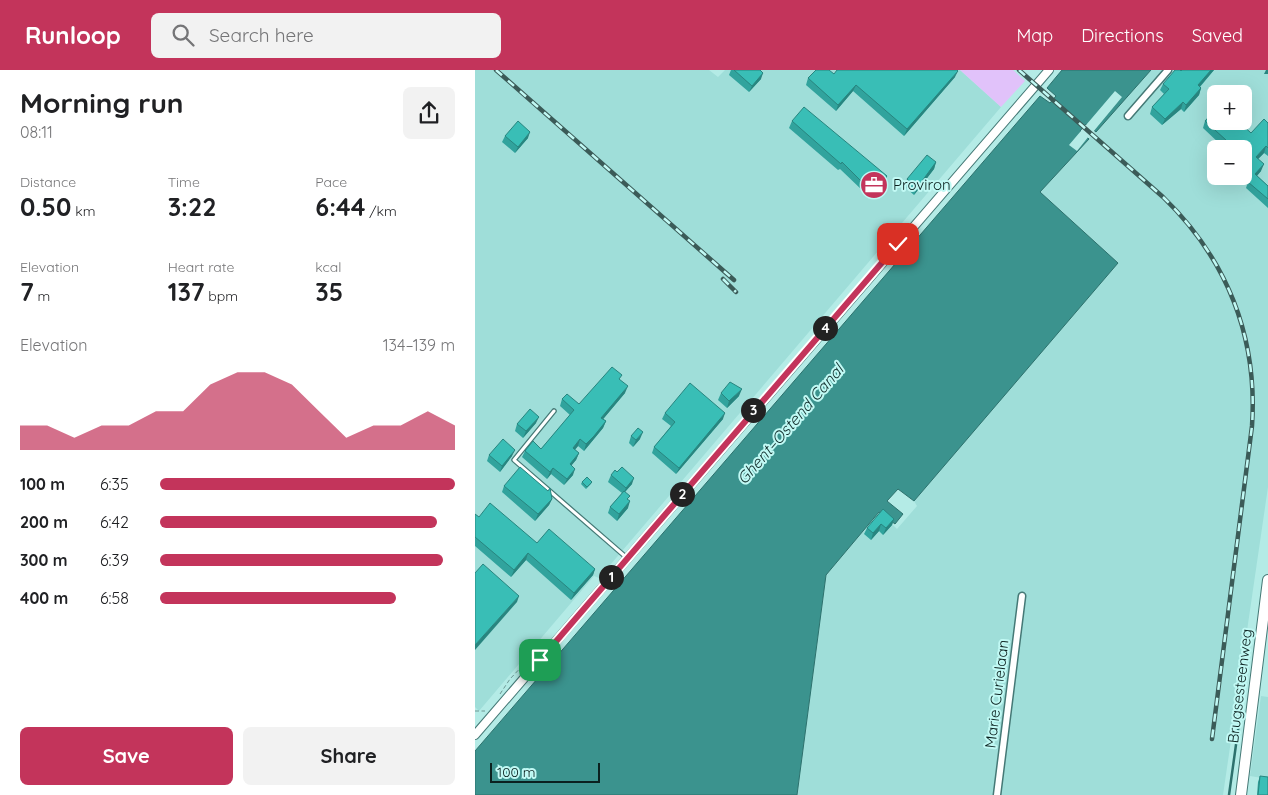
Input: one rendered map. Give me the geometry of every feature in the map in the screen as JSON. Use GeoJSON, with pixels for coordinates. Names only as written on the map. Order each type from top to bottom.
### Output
{"type":"FeatureCollection","features":[{"type":"Feature","properties":{"kind":"main road","name":"Brugsesteenweg"},"geometry":{"type":"LineString","coordinates":[[1241,795],[1268,580]]}},
{"type":"Feature","properties":{"kind":"street"},"geometry":{"type":"LineString","coordinates":[[1128,116],[1168,70]]}},
{"type":"Feature","properties":{"kind":"street"},"geometry":{"type":"LineString","coordinates":[[477,729],[627,559],[1046,71]]}},
{"type":"Feature","properties":{"kind":"street","name":"Marie Curielaan"},"geometry":{"type":"LineString","coordinates":[[997,795],[1022,596]]}},
{"type":"Feature","properties":{"kind":"lane"},"geometry":{"type":"LineString","coordinates":[[554,411],[514,460],[627,559]]}},
{"type":"Feature","properties":{"kind":"path"},"geometry":{"type":"LineString","coordinates":[[475,711],[486,711]]}},
{"type":"Feature","properties":{"kind":"shaded area"},"geometry":{"type":"Polygon","coordinates":[[[475,70],[709,70],[718,77],[725,70],[960,70],[1001,107],[599,578],[594,576],[479,711],[475,707],[475,70]]]}},
{"type":"Feature","properties":{"kind":"shaded area"},"geometry":{"type":"Polygon","coordinates":[[[960,70],[1013,70],[1025,81],[1001,107],[960,70]]]}},
{"type":"Feature","properties":{"kind":"shaded area"},"geometry":{"type":"Polygon","coordinates":[[[1151,70],[1268,70],[1268,487],[1223,795],[797,795],[826,575],[879,511],[897,529],[917,506],[914,501],[1118,263],[1040,192],[1151,70]]]}},
{"type":"Feature","properties":{"kind":"shaded area"},"geometry":{"type":"Polygon","coordinates":[[[1261,696],[1268,697],[1268,779],[1250,776],[1261,696]]]}},
{"type":"Feature","properties":{"kind":"water","name":"Ghent–Ostend Canal"},"geometry":{"type":"Polygon","coordinates":[[[1062,70],[1151,70],[1096,132],[1086,124],[1080,131],[1089,139],[1040,192],[1118,263],[914,501],[898,489],[887,501],[903,514],[895,524],[879,512],[826,575],[797,795],[475,795],[475,751],[1040,96],[1050,103],[1056,96],[1047,88],[1062,70]]]}},
{"type":"Feature","properties":{"kind":"pier"},"geometry":{"type":"Polygon","coordinates":[[[1115,91],[1122,97],[1093,132],[1087,127],[1083,131],[1089,136],[1077,151],[1069,145],[1115,91]]]}},
{"type":"Feature","properties":{"kind":"building"},"geometry":{"type":"Polygon","coordinates":[[[734,70],[760,70],[763,73],[752,86],[734,70]]]}},
{"type":"Feature","properties":{"kind":"building"},"geometry":{"type":"Polygon","coordinates":[[[816,70],[829,70],[834,74],[837,70],[958,71],[907,129],[856,85],[838,105],[808,78],[816,70]]]}},
{"type":"Feature","properties":{"kind":"building"},"geometry":{"type":"Polygon","coordinates":[[[1175,70],[1211,70],[1198,85],[1201,88],[1186,105],[1183,102],[1165,119],[1152,107],[1169,89],[1163,84],[1175,70]]]}},
{"type":"Feature","properties":{"kind":"building"},"geometry":{"type":"Polygon","coordinates":[[[804,107],[887,176],[875,190],[869,184],[865,185],[842,162],[841,164],[792,121],[804,107]]]}},
{"type":"Feature","properties":{"kind":"building"},"geometry":{"type":"Polygon","coordinates":[[[1264,119],[1268,123],[1268,148],[1266,146],[1256,157],[1264,164],[1255,174],[1268,186],[1268,199],[1252,185],[1252,140],[1226,140],[1215,130],[1248,130],[1251,133],[1264,119]]]}},
{"type":"Feature","properties":{"kind":"building"},"geometry":{"type":"Polygon","coordinates":[[[518,121],[530,132],[518,147],[505,136],[518,121]]]}},
{"type":"Feature","properties":{"kind":"building"},"geometry":{"type":"Polygon","coordinates":[[[927,155],[936,162],[917,188],[907,179],[927,155]]]}},
{"type":"Feature","properties":{"kind":"building"},"geometry":{"type":"Polygon","coordinates":[[[612,367],[622,375],[619,379],[628,386],[601,418],[606,421],[594,436],[586,444],[580,439],[573,448],[579,453],[570,464],[575,469],[567,479],[553,468],[550,472],[525,451],[533,441],[541,449],[574,410],[562,399],[567,394],[579,404],[612,367]]]}},
{"type":"Feature","properties":{"kind":"building"},"geometry":{"type":"Polygon","coordinates":[[[730,382],[742,389],[729,401],[721,393],[730,382]]]}},
{"type":"Feature","properties":{"kind":"building"},"geometry":{"type":"Polygon","coordinates":[[[690,383],[725,413],[679,468],[654,447],[675,422],[665,413],[690,383]]]}},
{"type":"Feature","properties":{"kind":"building"},"geometry":{"type":"Polygon","coordinates":[[[530,409],[539,417],[526,431],[517,424],[530,409]]]}},
{"type":"Feature","properties":{"kind":"building"},"geometry":{"type":"Polygon","coordinates":[[[638,428],[643,432],[636,440],[631,436],[638,428]]]}},
{"type":"Feature","properties":{"kind":"building"},"geometry":{"type":"Polygon","coordinates":[[[503,439],[515,450],[502,466],[489,455],[503,439]]]}},
{"type":"Feature","properties":{"kind":"building"},"geometry":{"type":"Polygon","coordinates":[[[520,467],[548,491],[550,488],[552,499],[538,514],[504,486],[520,467]]]}},
{"type":"Feature","properties":{"kind":"building"},"geometry":{"type":"Polygon","coordinates":[[[622,467],[634,478],[626,488],[611,475],[615,470],[617,472],[622,467]]]}},
{"type":"Feature","properties":{"kind":"building"},"geometry":{"type":"Polygon","coordinates":[[[587,477],[592,482],[587,487],[582,482],[587,477]]]}},
{"type":"Feature","properties":{"kind":"building"},"geometry":{"type":"Polygon","coordinates":[[[624,491],[630,496],[627,499],[630,501],[619,514],[610,507],[624,491]]]}},
{"type":"Feature","properties":{"kind":"building"},"geometry":{"type":"Polygon","coordinates":[[[490,503],[537,543],[549,529],[595,569],[574,593],[528,553],[514,570],[475,537],[475,514],[479,517],[490,503]]]}},
{"type":"Feature","properties":{"kind":"building"},"geometry":{"type":"Polygon","coordinates":[[[883,509],[894,519],[886,528],[881,524],[873,533],[867,528],[883,509]]]}},
{"type":"Feature","properties":{"kind":"building"},"geometry":{"type":"Polygon","coordinates":[[[483,564],[519,596],[475,645],[475,573],[483,564]]]}},
{"type":"Feature","properties":{"kind":"building"},"geometry":{"type":"Polygon","coordinates":[[[1260,776],[1268,777],[1268,795],[1258,795],[1260,776]]]}},
{"type":"Feature","properties":{"kind":"waterway"},"geometry":{"type":"LineString","coordinates":[[1229,795],[1240,716]]}},
{"type":"Feature","properties":{"kind":"railway"},"geometry":{"type":"LineString","coordinates":[[496,70],[734,280]]}},
{"type":"Feature","properties":{"kind":"railway"},"geometry":{"type":"LineString","coordinates":[[1019,70],[1163,197],[1185,221],[1205,246],[1221,273],[1234,301],[1243,331],[1250,361],[1253,393],[1252,426],[1212,739]]}},
{"type":"Feature","properties":{"kind":"railway"},"geometry":{"type":"LineString","coordinates":[[723,279],[736,292]]}},
{"type":"Feature","properties":{"kind":"place","name":"Proviron"},"geometry":{"type":"Point","coordinates":[874,185]}},
{"type":"Feature","properties":{"kind":"route"},"geometry":{"type":"LineString","coordinates":[[540,660],[898,244]]}}]}
